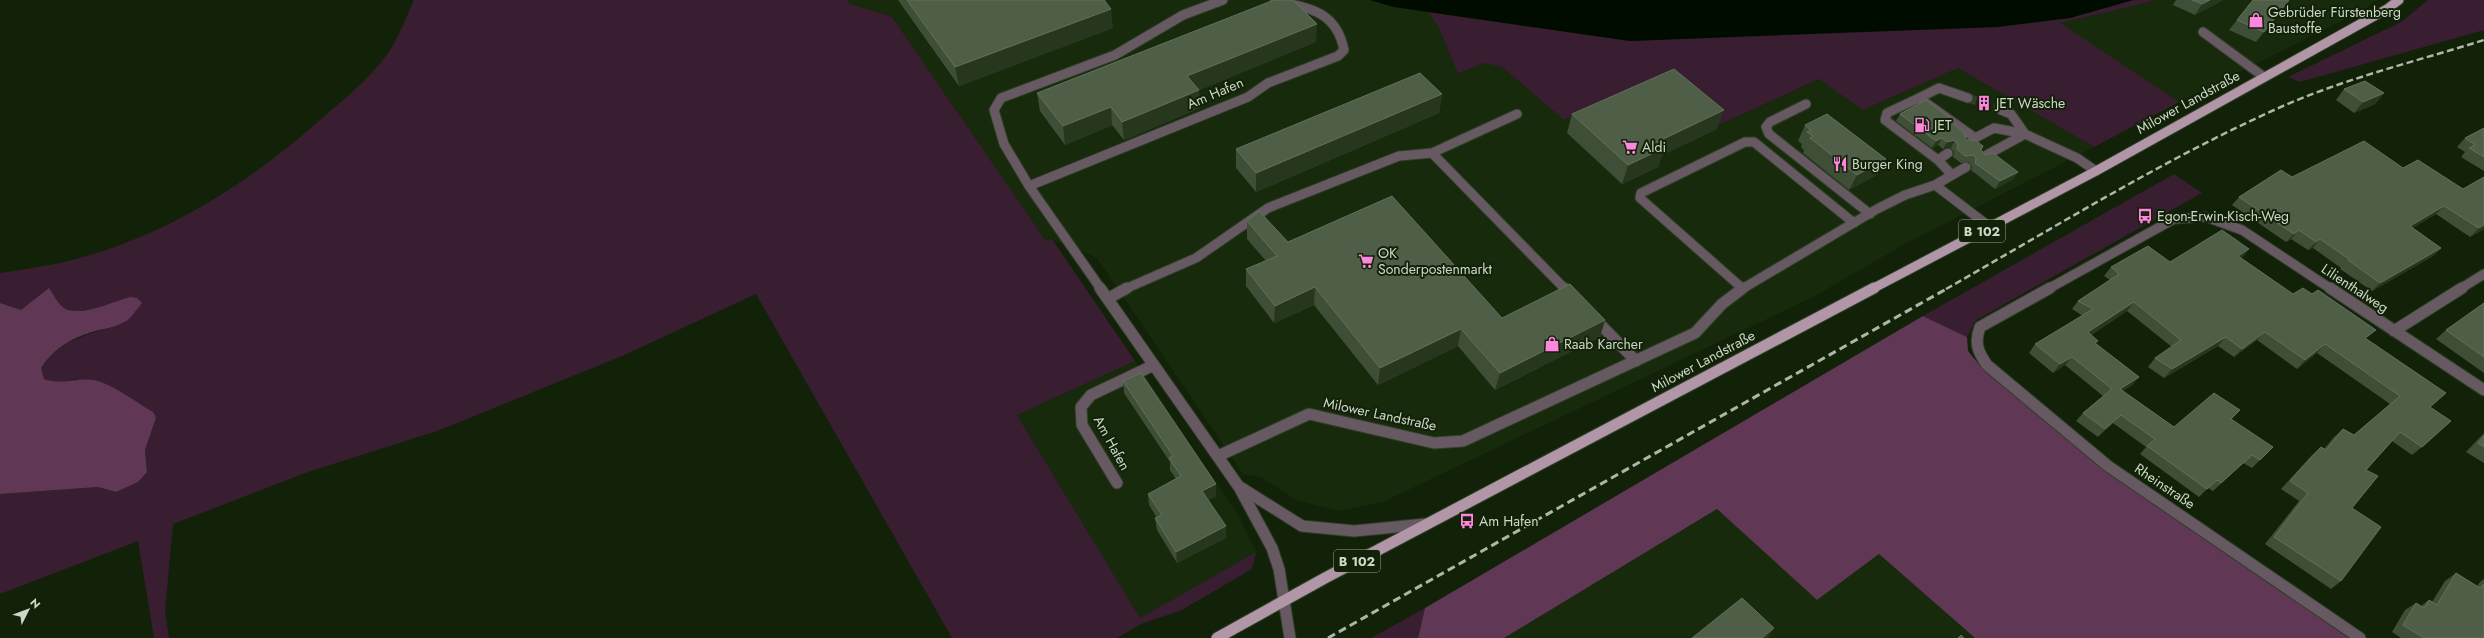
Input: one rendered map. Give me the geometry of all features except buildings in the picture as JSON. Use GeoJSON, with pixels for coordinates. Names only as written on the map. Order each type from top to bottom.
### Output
{"type":"FeatureCollection","features":[{"type":"Feature","properties":{"kind":"main road","name":"Milower Landstraße"},"geometry":{"type":"LineString","coordinates":[[1217,638],[1284,600],[2096,171],[2388,9],[2399,0]]}},
{"type":"Feature","properties":{"kind":"street"},"geometry":{"type":"LineString","coordinates":[[1223,0],[1183,15],[1115,55],[1001,98],[994,110],[1004,144],[1029,186],[1109,298],[1239,487],[1272,548],[1279,569],[1290,638]]}},
{"type":"Feature","properties":{"kind":"street","name":"Am Hafen"},"geometry":{"type":"LineString","coordinates":[[1029,186],[1248,97],[1268,83],[1338,56],[1344,50],[1343,36],[1333,21],[1319,12],[1275,0]]}},
{"type":"Feature","properties":{"kind":"street"},"geometry":{"type":"LineString","coordinates":[[2203,32],[2264,77]]}},
{"type":"Feature","properties":{"kind":"street"},"geometry":{"type":"LineString","coordinates":[[1951,174],[1938,160],[1885,120],[1886,113],[1939,88],[1968,98]]}},
{"type":"Feature","properties":{"kind":"street"},"geometry":{"type":"LineString","coordinates":[[1919,98],[1975,138]]}},
{"type":"Feature","properties":{"kind":"street"},"geometry":{"type":"LineString","coordinates":[[1806,104],[1770,122],[1766,127],[1769,134],[1870,214]]}},
{"type":"Feature","properties":{"kind":"street"},"geometry":{"type":"LineString","coordinates":[[2001,110],[2011,114],[2024,134]]}},
{"type":"Feature","properties":{"kind":"street"},"geometry":{"type":"LineString","coordinates":[[1109,298],[1136,283],[1196,258],[1268,208],[1399,156],[1432,153],[1517,114]]}},
{"type":"Feature","properties":{"kind":"street"},"geometry":{"type":"LineString","coordinates":[[1966,143],[1994,128],[2024,134],[2077,158],[2096,171]]}},
{"type":"Feature","properties":{"kind":"street"},"geometry":{"type":"LineString","coordinates":[[1983,157],[2024,134]]}},
{"type":"Feature","properties":{"kind":"street"},"geometry":{"type":"LineString","coordinates":[[1742,288],[1640,198],[1641,193],[1745,142],[1754,142],[1854,223]]}},
{"type":"Feature","properties":{"kind":"street"},"geometry":{"type":"LineString","coordinates":[[1432,153],[1636,361]]}},
{"type":"Feature","properties":{"kind":"street"},"geometry":{"type":"LineString","coordinates":[[1938,160],[1948,153]]}},
{"type":"Feature","properties":{"kind":"street","name":"Milower Landstraße"},"geometry":{"type":"LineString","coordinates":[[1218,456],[1309,414],[1434,443],[1463,441],[1695,333],[1708,314],[1742,288],[1870,214],[1905,195],[1935,185],[1966,166]]}},
{"type":"Feature","properties":{"kind":"street"},"geometry":{"type":"LineString","coordinates":[[1935,185],[1990,227]]}},
{"type":"Feature","properties":{"kind":"street","name":"Lilienthalweg"},"geometry":{"type":"LineString","coordinates":[[1975,337],[1980,327],[2174,219],[2206,217],[2242,230],[2484,390]]}},
{"type":"Feature","properties":{"kind":"street"},"geometry":{"type":"LineString","coordinates":[[2394,331],[2484,274]]}},
{"type":"Feature","properties":{"kind":"street","name":"Rheinstraße"},"geometry":{"type":"LineString","coordinates":[[1975,337],[1976,349],[1987,365],[2108,466],[2360,638]]}},
{"type":"Feature","properties":{"kind":"street","name":"Am Hafen"},"geometry":{"type":"LineString","coordinates":[[1117,483],[1082,425],[1081,407],[1091,395],[1154,365]]}},
{"type":"Feature","properties":{"kind":"street","name":"Milower Landstraße"},"geometry":{"type":"LineString","coordinates":[[1239,487],[1302,526],[1354,531],[1430,523]]}},
{"type":"Feature","properties":{"kind":"shaded area"},"geometry":{"type":"Polygon","coordinates":[[[414,0],[847,0],[848,3],[892,17],[1046,241],[1052,239],[1135,361],[1017,415],[1140,618],[1256,552],[1252,569],[1180,611],[1143,623],[1117,638],[952,638],[756,294],[622,356],[440,430],[308,472],[173,524],[165,611],[169,638],[154,638],[138,541],[0,594],[0,494],[98,487],[116,492],[147,472],[145,450],[156,418],[77,379],[57,383],[44,379],[41,368],[56,351],[65,345],[94,332],[116,326],[130,297],[99,308],[75,311],[68,310],[62,306],[49,289],[21,310],[0,303],[0,273],[60,263],[97,253],[166,225],[231,189],[291,144],[339,104],[369,76],[392,47],[414,0]]]}},
{"type":"Feature","properties":{"kind":"shaded area"},"geometry":{"type":"Polygon","coordinates":[[[847,0],[1370,0],[1394,7],[1427,12],[1438,26],[1458,74],[1483,63],[1502,67],[1564,120],[1658,78],[1717,126],[1820,79],[1863,110],[1958,68],[2094,147],[1903,245],[1815,296],[1383,502],[1339,511],[1298,501],[1261,477],[1243,474],[1097,258],[1052,239],[1046,241],[892,17],[848,3],[847,0]]]}},
{"type":"Feature","properties":{"kind":"shaded area"},"geometry":{"type":"Polygon","coordinates":[[[1370,0],[2133,0],[2070,18],[1998,27],[1630,41],[1394,7],[1370,0]]]}},
{"type":"Feature","properties":{"kind":"shaded area"},"geometry":{"type":"Polygon","coordinates":[[[2133,0],[2158,0],[2060,23],[2179,102],[2094,147],[1958,68],[1863,110],[1819,79],[1717,126],[1658,78],[1564,120],[1502,67],[1483,63],[1458,74],[1438,26],[1427,12],[1630,41],[2070,18],[2133,0]]]}},
{"type":"Feature","properties":{"kind":"shaded area"},"geometry":{"type":"Polygon","coordinates":[[[2158,0],[2378,0],[2365,9],[2179,102],[2059,23],[2158,0]]]}},
{"type":"Feature","properties":{"kind":"shaded area"},"geometry":{"type":"Polygon","coordinates":[[[2428,0],[2484,0],[2484,30],[2300,82],[2288,77],[2401,22],[2428,0]]]}},
{"type":"Feature","properties":{"kind":"shaded area"},"geometry":{"type":"Polygon","coordinates":[[[2174,174],[2202,193],[1976,320],[1967,337],[1923,316],[2174,174]]]}},
{"type":"Feature","properties":{"kind":"shaded area"},"geometry":{"type":"Polygon","coordinates":[[[49,288],[59,304],[68,310],[83,311],[130,297],[137,298],[142,303],[130,318],[123,323],[90,332],[66,343],[53,354],[41,368],[44,379],[51,381],[91,380],[105,383],[153,412],[156,418],[145,450],[147,472],[138,482],[116,492],[98,487],[0,494],[0,303],[21,310],[49,288]]]}},
{"type":"Feature","properties":{"kind":"shaded area"},"geometry":{"type":"Polygon","coordinates":[[[1923,316],[1967,337],[1968,351],[1981,367],[2104,470],[2349,638],[1975,638],[1879,554],[1817,600],[1717,509],[1504,638],[1418,638],[1425,608],[1923,316]]]}},
{"type":"Feature","properties":{"kind":"shaded area"},"geometry":{"type":"Polygon","coordinates":[[[1135,361],[1238,515],[1256,552],[1140,618],[1017,415],[1135,361]]]}},
{"type":"Feature","properties":{"kind":"shaded area"},"geometry":{"type":"Polygon","coordinates":[[[1717,509],[1817,600],[1879,554],[1975,638],[1504,638],[1717,509]]]}},
{"type":"Feature","properties":{"kind":"shaded area"},"geometry":{"type":"Polygon","coordinates":[[[1425,608],[1418,638],[1371,638],[1425,608]]]}},
{"type":"Feature","properties":{"kind":"tunnel"},"geometry":{"type":"LineString","coordinates":[[1968,98],[2001,110]]}},
{"type":"Feature","properties":{"kind":"railway"},"geometry":{"type":"LineString","coordinates":[[1946,289],[2154,170],[2239,126],[2307,96],[2357,78],[2484,40]]}},
{"type":"Feature","properties":{"kind":"railway"},"geometry":{"type":"LineString","coordinates":[[1328,638],[1948,288]]}},
{"type":"Feature","properties":{"kind":"place","name":"Gebrüder Fürstenberg Baustoffe"},"geometry":{"type":"Point","coordinates":[2256,20]}},
{"type":"Feature","properties":{"kind":"place","name":"JET Wäsche"},"geometry":{"type":"Point","coordinates":[1984,103]}},
{"type":"Feature","properties":{"kind":"place","name":"JET"},"geometry":{"type":"Point","coordinates":[1922,125]}},
{"type":"Feature","properties":{"kind":"place","name":"Aldi"},"geometry":{"type":"Point","coordinates":[1630,147]}},
{"type":"Feature","properties":{"kind":"place","name":"Burger King"},"geometry":{"type":"Point","coordinates":[1840,164]}},
{"type":"Feature","properties":{"kind":"place","name":"Egon-Erwin-Kisch-Weg"},"geometry":{"type":"Point","coordinates":[2145,216]}},
{"type":"Feature","properties":{"kind":"place","name":"OK Sonderpostenmarkt"},"geometry":{"type":"Point","coordinates":[1366,261]}},
{"type":"Feature","properties":{"kind":"place","name":"Raab Karcher"},"geometry":{"type":"Point","coordinates":[1552,344]}},
{"type":"Feature","properties":{"kind":"place","name":"Am Hafen"},"geometry":{"type":"Point","coordinates":[1467,521]}}]}
